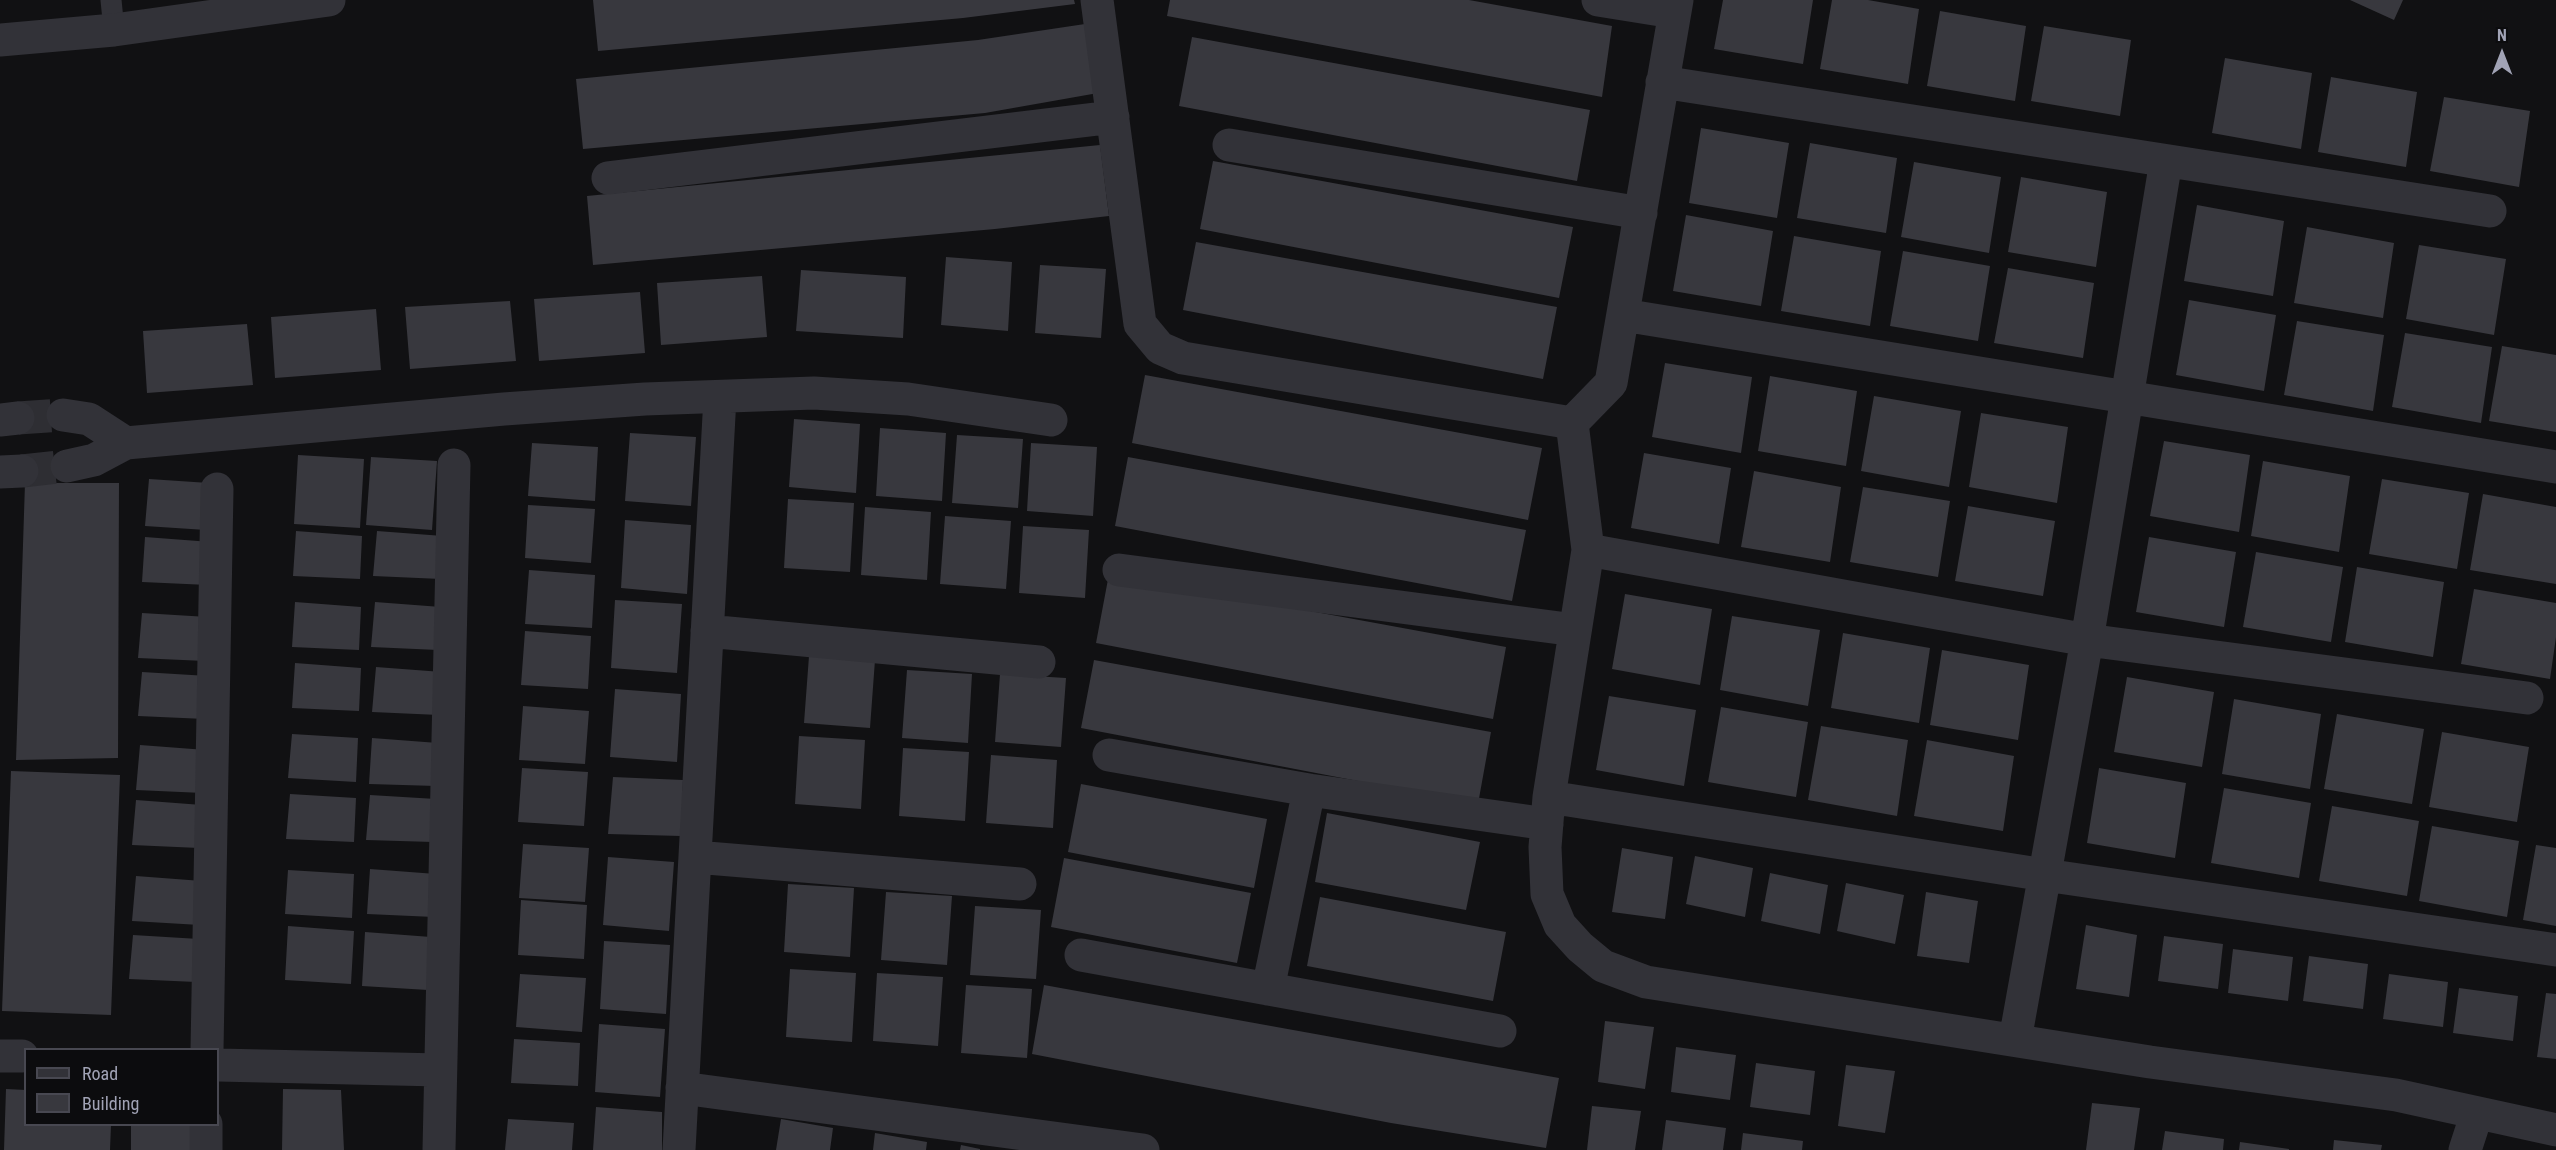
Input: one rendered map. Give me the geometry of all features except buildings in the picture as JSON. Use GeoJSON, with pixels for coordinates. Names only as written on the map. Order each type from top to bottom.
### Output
{"type":"FeatureCollection","features":[{"type":"Feature","properties":{"kind":"street"},"geometry":{"type":"LineString","coordinates":[[0,40],[113,15],[328,0]]}},
{"type":"Feature","properties":{"kind":"street"},"geometry":{"type":"LineString","coordinates":[[1096,0],[1140,324],[1160,348],[1183,358],[1572,423]]}},
{"type":"Feature","properties":{"kind":"street"},"geometry":{"type":"LineString","coordinates":[[1572,423],[1611,383],[1675,6],[1598,0]]}},
{"type":"Feature","properties":{"kind":"street"},"geometry":{"type":"LineString","coordinates":[[1662,82],[2490,211]]}},
{"type":"Feature","properties":{"kind":"street"},"geometry":{"type":"LineString","coordinates":[[608,178],[1113,117]]}},
{"type":"Feature","properties":{"kind":"street"},"geometry":{"type":"LineString","coordinates":[[1229,145],[1641,213]]}},
{"type":"Feature","properties":{"kind":"street"},"geometry":{"type":"LineString","coordinates":[[2015,1040],[2086,640],[2166,160]]}},
{"type":"Feature","properties":{"kind":"street"},"geometry":{"type":"LineString","coordinates":[[1623,315],[2126,395],[2556,467]]}},
{"type":"Feature","properties":{"kind":"street"},"geometry":{"type":"LineString","coordinates":[[67,466],[94,460],[126,443],[504,409],[720,397],[814,393],[908,399],[1051,420]]}},
{"type":"Feature","properties":{"kind":"street"},"geometry":{"type":"LineString","coordinates":[[679,1150],[720,397]]}},
{"type":"Feature","properties":{"kind":"street"},"geometry":{"type":"LineString","coordinates":[[63,415],[89,419],[126,443]]}},
{"type":"Feature","properties":{"kind":"street"},"geometry":{"type":"LineString","coordinates":[[1572,423],[1588,550],[1548,811],[1547,894],[1560,925],[1580,947],[1603,966],[1646,982],[2150,1062],[2396,1095],[2556,1130]]}},
{"type":"Feature","properties":{"kind":"street"},"geometry":{"type":"LineString","coordinates":[[439,1150],[454,465]]}},
{"type":"Feature","properties":{"kind":"street"},"geometry":{"type":"LineString","coordinates":[[207,1048],[217,489]]}},
{"type":"Feature","properties":{"kind":"street"},"geometry":{"type":"LineString","coordinates":[[1588,550],[2086,640],[2527,698]]}},
{"type":"Feature","properties":{"kind":"street"},"geometry":{"type":"LineString","coordinates":[[1119,570],[1575,630]]}},
{"type":"Feature","properties":{"kind":"street"},"geometry":{"type":"LineString","coordinates":[[707,631],[1039,662]]}},
{"type":"Feature","properties":{"kind":"street"},"geometry":{"type":"LineString","coordinates":[[1109,755],[1309,790],[1548,811],[2045,875],[2556,950]]}},
{"type":"Feature","properties":{"kind":"street"},"geometry":{"type":"LineString","coordinates":[[1268,988],[1309,790]]}},
{"type":"Feature","properties":{"kind":"street"},"geometry":{"type":"LineString","coordinates":[[695,857],[1020,884]]}},
{"type":"Feature","properties":{"kind":"street"},"geometry":{"type":"LineString","coordinates":[[1081,955],[1500,1031]]}},
{"type":"Feature","properties":{"kind":"street"},"geometry":{"type":"LineString","coordinates":[[219,1065],[440,1070]]}},
{"type":"Feature","properties":{"kind":"street"},"geometry":{"type":"LineString","coordinates":[[682,1088],[1143,1150]]}},
{"type":"Feature","properties":{"kind":"street"},"geometry":{"type":"LineString","coordinates":[[2465,1150],[2477,1113]]}},
{"type":"Feature","properties":{"kind":"street"},"geometry":{"type":"LineString","coordinates":[[206,1126],[206,1150]]}},
{"type":"Feature","properties":{"kind":"tunnel"},"geometry":{"type":"LineString","coordinates":[[18,418],[63,415]]}},
{"type":"Feature","properties":{"kind":"tunnel"},"geometry":{"type":"LineString","coordinates":[[22,471],[67,466]]}}]}
